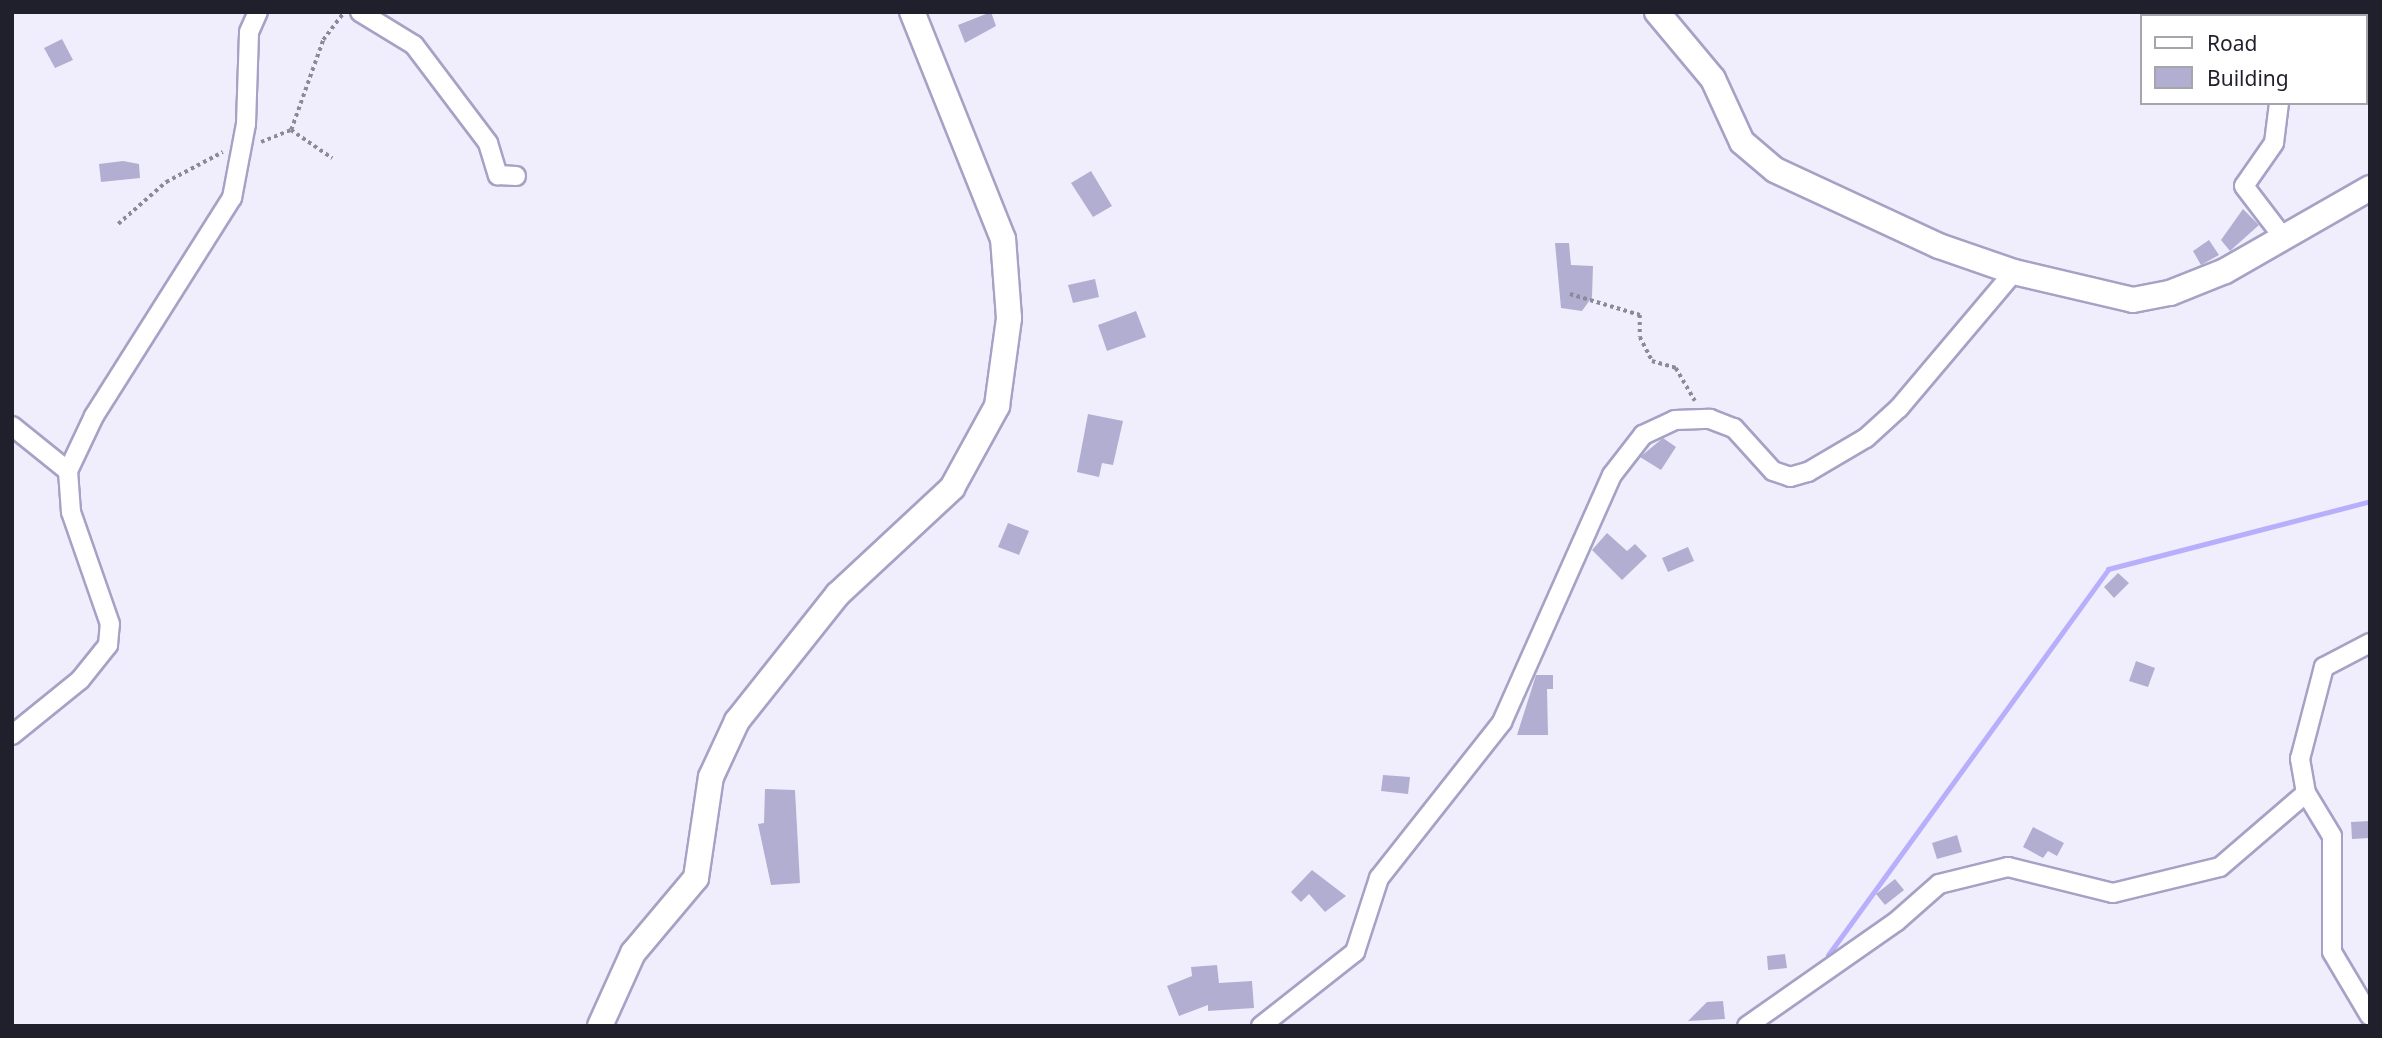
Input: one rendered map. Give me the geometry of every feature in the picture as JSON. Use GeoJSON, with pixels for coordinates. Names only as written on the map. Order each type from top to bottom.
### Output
{"type":"FeatureCollection","features":[{"type":"Feature","properties":{"kind":"main road"},"geometry":{"type":"LineString","coordinates":[[600,1026],[633,953],[696,878],[711,777],[737,721],[838,594],[952,488],[997,406],[1009,318],[1003,239],[912,12]]}},
{"type":"Feature","properties":{"kind":"main road"},"geometry":{"type":"LineString","coordinates":[[1657,12],[1713,79],[1742,142],[1775,170],[1939,246],[2014,272],[2133,300],[2197,284],[2370,188]]}},
{"type":"Feature","properties":{"kind":"street"},"geometry":{"type":"LineString","coordinates":[[12,735],[80,680],[108,645],[108,616],[71,512],[68,471],[94,416],[233,198],[246,124],[249,32],[258,12]]}},
{"type":"Feature","properties":{"kind":"street"},"geometry":{"type":"LineString","coordinates":[[360,12],[414,45],[488,143],[498,175],[516,176]]}},
{"type":"Feature","properties":{"kind":"street"},"geometry":{"type":"LineString","coordinates":[[2278,105],[2274,143],[2244,186],[2283,237]]}},
{"type":"Feature","properties":{"kind":"street"},"geometry":{"type":"LineString","coordinates":[[1261,1026],[1355,952],[1379,878],[1488,746],[1629,450],[1658,426],[1710,419],[1734,428],[1773,471],[1790,477],[1808,472],[1866,438],[1899,408],[2014,272]]}},
{"type":"Feature","properties":{"kind":"street"},"geometry":{"type":"LineString","coordinates":[[12,426],[68,471]]}},
{"type":"Feature","properties":{"kind":"street"},"geometry":{"type":"LineString","coordinates":[[2370,643],[2324,667],[2300,759],[2306,793],[2332,836],[2332,952],[2370,1017]]}},
{"type":"Feature","properties":{"kind":"street"},"geometry":{"type":"LineString","coordinates":[[1747,1026],[1898,921],[1939,884],[2008,867],[2113,893],[2220,867],[2306,793]]}},
{"type":"Feature","properties":{"kind":"path"},"geometry":{"type":"LineString","coordinates":[[291,130],[323,40],[344,12]]}},
{"type":"Feature","properties":{"kind":"path"},"geometry":{"type":"LineString","coordinates":[[1570,294],[1640,315],[1640,337],[1652,361],[1676,368],[1710,419]]}},
{"type":"Feature","properties":{"kind":"building"},"geometry":{"type":"Polygon","coordinates":[[[991,12],[996,26],[965,43],[958,25],[991,12]]]}},
{"type":"Feature","properties":{"kind":"building"},"geometry":{"type":"Polygon","coordinates":[[[62,39],[73,60],[55,68],[44,48],[62,39]]]}},
{"type":"Feature","properties":{"kind":"building"},"geometry":{"type":"Polygon","coordinates":[[[123,161],[139,164],[140,178],[101,182],[99,164],[123,161]]]}},
{"type":"Feature","properties":{"kind":"building"},"geometry":{"type":"Polygon","coordinates":[[[1091,171],[1112,206],[1093,217],[1071,183],[1091,171]]]}},
{"type":"Feature","properties":{"kind":"building"},"geometry":{"type":"Polygon","coordinates":[[[2243,209],[2259,225],[2230,251],[2221,240],[2243,209]]]}},
{"type":"Feature","properties":{"kind":"building"},"geometry":{"type":"Polygon","coordinates":[[[2209,240],[2219,255],[2201,265],[2193,251],[2209,240]]]}},
{"type":"Feature","properties":{"kind":"building"},"geometry":{"type":"Polygon","coordinates":[[[1555,243],[1569,243],[1571,265],[1593,266],[1592,297],[1582,311],[1561,308],[1555,243]]]}},
{"type":"Feature","properties":{"kind":"building"},"geometry":{"type":"Polygon","coordinates":[[[1095,279],[1099,297],[1073,303],[1068,285],[1095,279]]]}},
{"type":"Feature","properties":{"kind":"building"},"geometry":{"type":"Polygon","coordinates":[[[1136,311],[1146,337],[1107,351],[1098,325],[1136,311]]]}},
{"type":"Feature","properties":{"kind":"building"},"geometry":{"type":"Polygon","coordinates":[[[1088,414],[1123,421],[1113,465],[1102,463],[1099,477],[1077,472],[1088,414]]]}},
{"type":"Feature","properties":{"kind":"building"},"geometry":{"type":"Polygon","coordinates":[[[1663,438],[1676,447],[1661,470],[1640,457],[1663,438]]]}},
{"type":"Feature","properties":{"kind":"building"},"geometry":{"type":"Polygon","coordinates":[[[1008,523],[1029,531],[1019,555],[998,547],[1008,523]]]}},
{"type":"Feature","properties":{"kind":"building"},"geometry":{"type":"Polygon","coordinates":[[[1607,533],[1627,551],[1635,544],[1647,556],[1622,580],[1592,550],[1607,533]]]}},
{"type":"Feature","properties":{"kind":"building"},"geometry":{"type":"Polygon","coordinates":[[[1688,547],[1694,561],[1668,572],[1662,558],[1688,547]]]}},
{"type":"Feature","properties":{"kind":"building"},"geometry":{"type":"Polygon","coordinates":[[[2118,573],[2129,583],[2114,598],[2104,587],[2118,573]]]}},
{"type":"Feature","properties":{"kind":"building"},"geometry":{"type":"Polygon","coordinates":[[[2136,661],[2155,668],[2148,687],[2129,681],[2136,661]]]}},
{"type":"Feature","properties":{"kind":"building"},"geometry":{"type":"Polygon","coordinates":[[[1536,675],[1553,675],[1553,689],[1547,689],[1548,735],[1517,735],[1536,675]]]}},
{"type":"Feature","properties":{"kind":"building"},"geometry":{"type":"Polygon","coordinates":[[[1383,775],[1410,777],[1408,794],[1381,791],[1383,775]]]}},
{"type":"Feature","properties":{"kind":"building"},"geometry":{"type":"Polygon","coordinates":[[[765,789],[795,790],[800,883],[771,885],[758,824],[764,823],[765,789]]]}},
{"type":"Feature","properties":{"kind":"building"},"geometry":{"type":"Polygon","coordinates":[[[2370,821],[2370,838],[2352,839],[2351,822],[2370,821]]]}},
{"type":"Feature","properties":{"kind":"building"},"geometry":{"type":"Polygon","coordinates":[[[2033,827],[2064,843],[2057,856],[2048,851],[2043,858],[2023,847],[2033,827]]]}},
{"type":"Feature","properties":{"kind":"building"},"geometry":{"type":"Polygon","coordinates":[[[1957,835],[1962,852],[1937,859],[1932,843],[1957,835]]]}},
{"type":"Feature","properties":{"kind":"building"},"geometry":{"type":"Polygon","coordinates":[[[1312,870],[1346,896],[1325,912],[1309,894],[1301,902],[1291,892],[1312,870]]]}},
{"type":"Feature","properties":{"kind":"building"},"geometry":{"type":"Polygon","coordinates":[[[1895,879],[1904,890],[1885,905],[1876,894],[1895,879]]]}},
{"type":"Feature","properties":{"kind":"building"},"geometry":{"type":"Polygon","coordinates":[[[1785,954],[1787,968],[1768,970],[1767,956],[1785,954]]]}},
{"type":"Feature","properties":{"kind":"building"},"geometry":{"type":"Polygon","coordinates":[[[1217,965],[1219,983],[1252,981],[1254,1008],[1208,1011],[1208,1005],[1179,1016],[1167,986],[1192,976],[1191,967],[1217,965]]]}},
{"type":"Feature","properties":{"kind":"building"},"geometry":{"type":"Polygon","coordinates":[[[1723,1001],[1725,1019],[1688,1021],[1707,1002],[1723,1001]]]}},
{"type":"Feature","properties":{"kind":"waterway"},"geometry":{"type":"LineString","coordinates":[[1828,955],[2108,569],[2370,501]]}}]}
